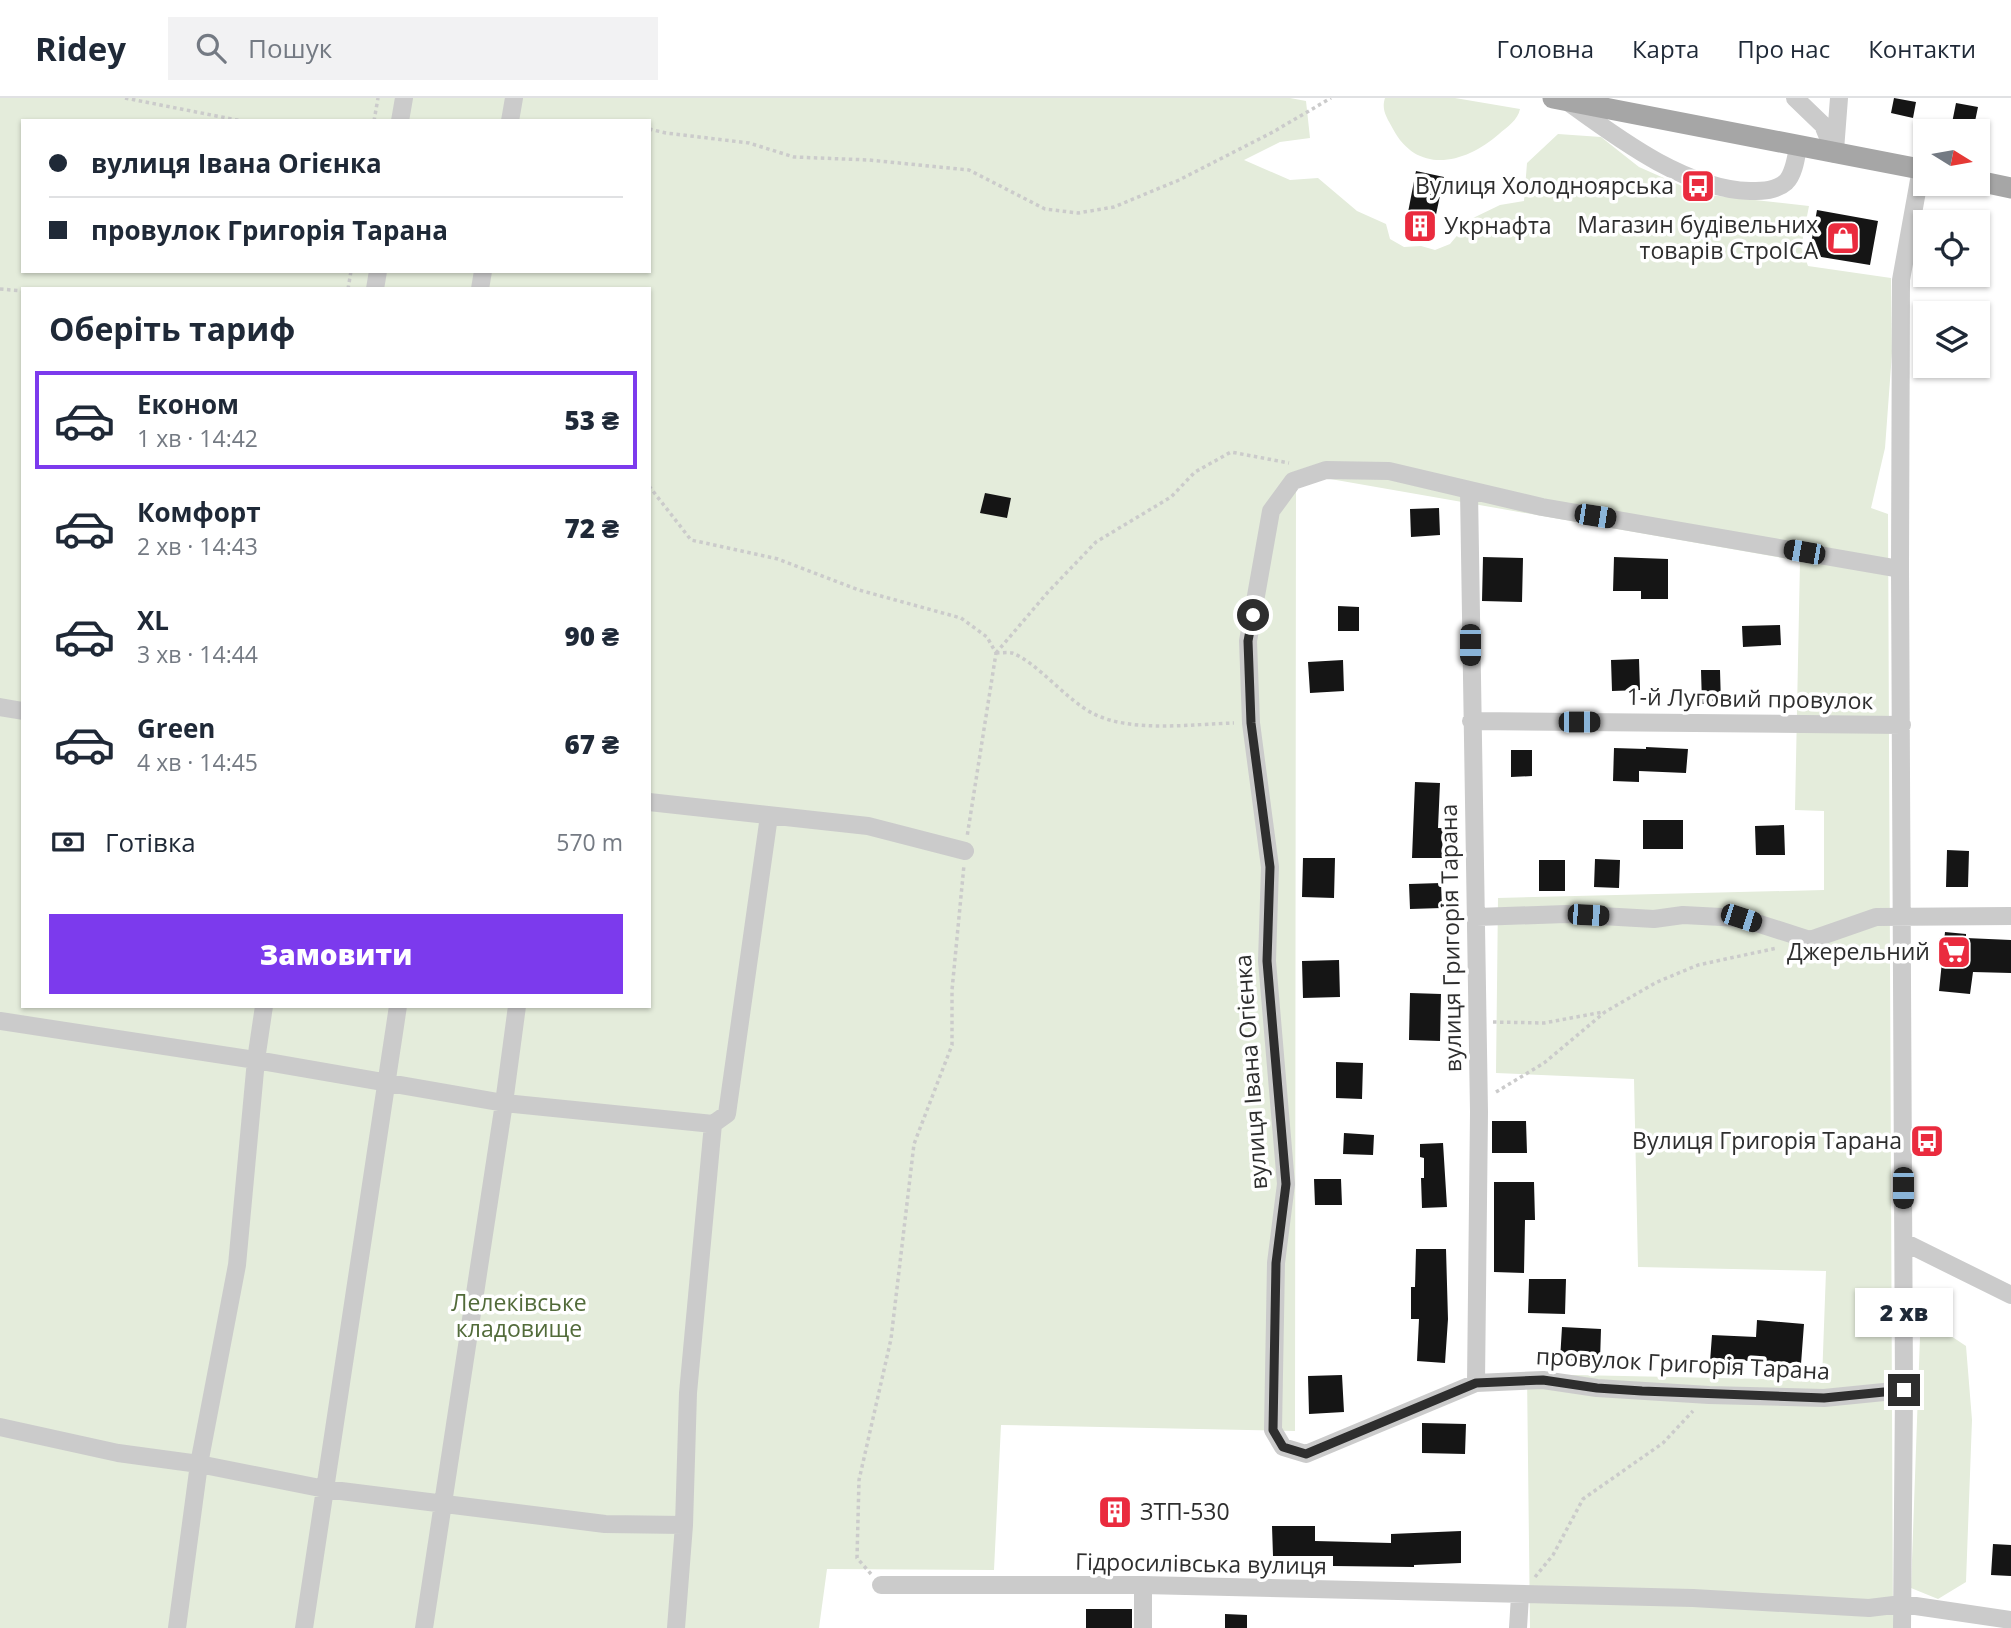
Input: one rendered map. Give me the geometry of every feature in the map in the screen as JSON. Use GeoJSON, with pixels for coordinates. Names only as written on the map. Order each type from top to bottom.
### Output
{"type":"FeatureCollection","features":[{"type":"Feature","properties":{"kind":"main road"},"geometry":{"type":"LineString","coordinates":[[1564,99],[1798,147],[1913,167]]}},
{"type":"Feature","properties":{"kind":"main road"},"geometry":{"type":"LineString","coordinates":[[1990,184],[2011,188]]}},
{"type":"Feature","properties":{"kind":"street"},"geometry":{"type":"LineString","coordinates":[[400,119],[404,98]]}},
{"type":"Feature","properties":{"kind":"street"},"geometry":{"type":"LineString","coordinates":[[510,119],[514,98]]}},
{"type":"Feature","properties":{"kind":"street"},"geometry":{"type":"LineString","coordinates":[[1795,98],[1823,125],[1835,154]]}},
{"type":"Feature","properties":{"kind":"street"},"geometry":{"type":"LineString","coordinates":[[1835,154],[1839,98]]}},
{"type":"Feature","properties":{"kind":"street"},"geometry":{"type":"LineString","coordinates":[[1564,99],[1618,138],[1684,174],[1726,188],[1768,191],[1786,182],[1794,166],[1798,147]]}},
{"type":"Feature","properties":{"kind":"street"},"geometry":{"type":"LineString","coordinates":[[1902,1628],[1904,1242],[1901,280],[1918,196]]}},
{"type":"Feature","properties":{"kind":"street","name":"вулиця Івана Огієнка"},"geometry":{"type":"LineString","coordinates":[[1306,1454],[1283,1447],[1273,1430],[1276,1263],[1286,1184],[1267,961],[1270,867],[1251,723],[1248,641],[1271,511],[1293,481],[1326,471],[1389,471],[1542,507],[1900,569]]}},
{"type":"Feature","properties":{"kind":"street","name":"вулиця Григорія Тарана"},"geometry":{"type":"LineString","coordinates":[[1469,491],[1479,1112],[1476,1383]]}},
{"type":"Feature","properties":{"kind":"street"},"geometry":{"type":"LineString","coordinates":[[0,707],[21,711]]}},
{"type":"Feature","properties":{"kind":"street","name":"1-й Луговий провулок"},"geometry":{"type":"LineString","coordinates":[[1471,721],[1902,725]]}},
{"type":"Feature","properties":{"kind":"street"},"geometry":{"type":"LineString","coordinates":[[651,802],[868,826],[965,851]]}},
{"type":"Feature","properties":{"kind":"street"},"geometry":{"type":"LineString","coordinates":[[0,1021],[256,1060],[504,1103],[713,1124],[727,1114],[769,816]]}},
{"type":"Feature","properties":{"kind":"street"},"geometry":{"type":"LineString","coordinates":[[1477,917],[1566,914],[1654,919],[1683,915],[1741,918],[1810,940],[1876,917],[2011,916]]}},
{"type":"Feature","properties":{"kind":"street"},"geometry":{"type":"LineString","coordinates":[[177,1628],[200,1464],[237,1265],[256,1060],[264,1008]]}},
{"type":"Feature","properties":{"kind":"street"},"geometry":{"type":"LineString","coordinates":[[304,1628],[398,1008]]}},
{"type":"Feature","properties":{"kind":"street"},"geometry":{"type":"LineString","coordinates":[[424,1628],[517,1008]]}},
{"type":"Feature","properties":{"kind":"street"},"geometry":{"type":"LineString","coordinates":[[676,1628],[684,1525],[688,1393],[713,1124]]}},
{"type":"Feature","properties":{"kind":"street"},"geometry":{"type":"LineString","coordinates":[[1904,1242],[2011,1295]]}},
{"type":"Feature","properties":{"kind":"street","name":"провулок Григорія Тарана"},"geometry":{"type":"LineString","coordinates":[[1306,1454],[1476,1383],[1543,1380],[1597,1388],[1824,1398],[1904,1390]]}},
{"type":"Feature","properties":{"kind":"street"},"geometry":{"type":"LineString","coordinates":[[0,1427],[118,1453],[200,1464],[325,1489],[605,1524],[684,1525]]}},
{"type":"Feature","properties":{"kind":"street","name":"Гідросилівська вулиця"},"geometry":{"type":"LineString","coordinates":[[881,1585],[1143,1585],[1693,1598],[1869,1608],[1902,1604],[2011,1620]]}},
{"type":"Feature","properties":{"kind":"street"},"geometry":{"type":"LineString","coordinates":[[1143,1585],[1143,1628]]}},
{"type":"Feature","properties":{"kind":"street"},"geometry":{"type":"LineString","coordinates":[[1518,1628],[1520,1596]]}},
{"type":"Feature","properties":{"kind":"path"},"geometry":{"type":"LineString","coordinates":[[125,98],[232,119]]}},
{"type":"Feature","properties":{"kind":"path"},"geometry":{"type":"LineString","coordinates":[[374,119],[378,98]]}},
{"type":"Feature","properties":{"kind":"path"},"geometry":{"type":"LineString","coordinates":[[651,129],[749,143],[794,157],[869,160],[968,170],[1045,209],[1078,213],[1114,207],[1179,180],[1273,132],[1331,98]]}},
{"type":"Feature","properties":{"kind":"path"},"geometry":{"type":"LineString","coordinates":[[0,289],[21,291]]}},
{"type":"Feature","properties":{"kind":"path"},"geometry":{"type":"LineString","coordinates":[[881,1585],[857,1558],[859,1480],[891,1339],[914,1144],[953,1045],[952,990],[965,851],[996,653],[1096,541],[1171,497],[1195,472],[1231,452],[1326,471]]}},
{"type":"Feature","properties":{"kind":"path"},"geometry":{"type":"LineString","coordinates":[[651,489],[691,540],[778,559],[859,590],[961,618],[987,637],[996,653]]}},
{"type":"Feature","properties":{"kind":"path"},"geometry":{"type":"LineString","coordinates":[[996,653],[1011,653],[1029,664],[1079,705],[1096,715],[1117,722],[1156,725],[1251,723]]}},
{"type":"Feature","properties":{"kind":"path"},"geometry":{"type":"LineString","coordinates":[[1479,1112],[1497,1091],[1544,1063],[1605,1012],[1657,982],[1698,965],[1810,940]]}},
{"type":"Feature","properties":{"kind":"path"},"geometry":{"type":"LineString","coordinates":[[1478,1021],[1544,1023],[1605,1012]]}},
{"type":"Feature","properties":{"kind":"path"},"geometry":{"type":"LineString","coordinates":[[1520,1596],[1553,1555],[1583,1499],[1663,1443],[1709,1395]]}},
{"type":"Feature","properties":{"kind":"green space","name":"Лелеківське кладовище"},"geometry":{"type":"Polygon","coordinates":[[[0,98],[1290,98],[1306,101],[1310,138],[1280,142],[1244,160],[1290,180],[1318,178],[1357,211],[1386,224],[1390,239],[1404,247],[1421,246],[1435,250],[1450,244],[1471,219],[1500,205],[1524,201],[1527,163],[1558,134],[1601,137],[1639,167],[1700,194],[1809,206],[1801,247],[1808,266],[1891,278],[1892,353],[1885,448],[1871,508],[1888,514],[1893,1628],[1530,1628],[1527,1374],[1822,1380],[1826,1271],[1638,1267],[1634,1079],[1496,1073],[1498,898],[1824,890],[1824,811],[1795,810],[1800,561],[1296,473],[1295,1431],[1001,1425],[994,1570],[827,1569],[819,1628],[0,1628],[0,98]]]}},
{"type":"Feature","properties":{"kind":"green space"},"geometry":{"type":"Polygon","coordinates":[[[1385,98],[1455,98],[1520,109],[1509,126],[1472,152],[1458,158],[1429,159],[1415,154],[1403,144],[1385,114],[1385,98]]]}},
{"type":"Feature","properties":{"kind":"green space"},"geometry":{"type":"Polygon","coordinates":[[[1926,1318],[1936,1318],[1948,1334],[1966,1346],[1972,1420],[1966,1582],[1938,1599],[1911,1588],[1920,1337],[1926,1318]]]}},
{"type":"Feature","properties":{"kind":"building"},"geometry":{"type":"Polygon","coordinates":[[[1894,98],[1916,102],[1913,118],[1891,113],[1894,98]]]}},
{"type":"Feature","properties":{"kind":"building"},"geometry":{"type":"Polygon","coordinates":[[[1956,103],[1978,107],[1976,119],[1953,119],[1956,103]]]}},
{"type":"Feature","properties":{"kind":"building"},"geometry":{"type":"Polygon","coordinates":[[[1416,171],[1444,177],[1431,238],[1404,233],[1416,171]]]}},
{"type":"Feature","properties":{"kind":"building","name":"Магазин будівельних товарів СтроІСА"},"geometry":{"type":"Polygon","coordinates":[[[1817,210],[1878,221],[1870,265],[1809,255],[1817,210]]]}},
{"type":"Feature","properties":{"kind":"building"},"geometry":{"type":"Polygon","coordinates":[[[985,493],[1011,498],[1007,518],[980,513],[985,493]]]}},
{"type":"Feature","properties":{"kind":"building"},"geometry":{"type":"Polygon","coordinates":[[[1439,508],[1440,535],[1411,537],[1410,509],[1439,508]]]}},
{"type":"Feature","properties":{"kind":"building"},"geometry":{"type":"Polygon","coordinates":[[[1483,557],[1523,558],[1522,602],[1482,601],[1483,557]]]}},
{"type":"Feature","properties":{"kind":"building"},"geometry":{"type":"Polygon","coordinates":[[[1614,557],[1668,559],[1668,599],[1641,599],[1641,591],[1613,591],[1614,557]]]}},
{"type":"Feature","properties":{"kind":"building"},"geometry":{"type":"Polygon","coordinates":[[[1338,606],[1359,607],[1359,631],[1338,631],[1338,606]]]}},
{"type":"Feature","properties":{"kind":"building"},"geometry":{"type":"Polygon","coordinates":[[[1780,625],[1781,645],[1743,647],[1742,626],[1780,625]]]}},
{"type":"Feature","properties":{"kind":"building"},"geometry":{"type":"Polygon","coordinates":[[[1639,659],[1640,690],[1612,691],[1611,660],[1639,659]]]}},
{"type":"Feature","properties":{"kind":"building"},"geometry":{"type":"Polygon","coordinates":[[[1343,660],[1344,691],[1310,693],[1308,662],[1343,660]]]}},
{"type":"Feature","properties":{"kind":"building"},"geometry":{"type":"Polygon","coordinates":[[[1701,670],[1720,670],[1721,704],[1702,704],[1701,670]]]}},
{"type":"Feature","properties":{"kind":"building"},"geometry":{"type":"Polygon","coordinates":[[[1614,748],[1688,749],[1686,773],[1639,771],[1639,782],[1613,781],[1614,748]]]}},
{"type":"Feature","properties":{"kind":"building"},"geometry":{"type":"Polygon","coordinates":[[[1511,750],[1532,750],[1532,776],[1511,777],[1511,750]]]}},
{"type":"Feature","properties":{"kind":"building"},"geometry":{"type":"Polygon","coordinates":[[[1415,782],[1440,783],[1438,828],[1443,828],[1442,858],[1412,858],[1415,782]]]}},
{"type":"Feature","properties":{"kind":"building"},"geometry":{"type":"Polygon","coordinates":[[[1643,820],[1683,820],[1683,849],[1643,849],[1643,820]]]}},
{"type":"Feature","properties":{"kind":"building"},"geometry":{"type":"Polygon","coordinates":[[[1784,825],[1785,855],[1756,855],[1755,826],[1784,825]]]}},
{"type":"Feature","properties":{"kind":"building"},"geometry":{"type":"Polygon","coordinates":[[[1947,850],[1969,851],[1968,887],[1946,887],[1947,850]]]}},
{"type":"Feature","properties":{"kind":"building"},"geometry":{"type":"Polygon","coordinates":[[[1303,858],[1335,858],[1334,898],[1302,897],[1303,858]]]}},
{"type":"Feature","properties":{"kind":"building"},"geometry":{"type":"Polygon","coordinates":[[[1595,859],[1620,860],[1619,888],[1594,887],[1595,859]]]}},
{"type":"Feature","properties":{"kind":"building"},"geometry":{"type":"Polygon","coordinates":[[[1539,860],[1565,860],[1565,891],[1539,891],[1539,860]]]}},
{"type":"Feature","properties":{"kind":"building"},"geometry":{"type":"Polygon","coordinates":[[[1441,883],[1442,908],[1410,909],[1409,884],[1441,883]]]}},
{"type":"Feature","properties":{"kind":"building"},"geometry":{"type":"Polygon","coordinates":[[[1945,932],[1966,934],[1966,938],[2011,940],[2011,973],[1973,972],[1970,994],[1939,991],[1945,932]]]}},
{"type":"Feature","properties":{"kind":"building"},"geometry":{"type":"Polygon","coordinates":[[[1339,960],[1340,997],[1303,998],[1302,961],[1339,960]]]}},
{"type":"Feature","properties":{"kind":"building"},"geometry":{"type":"Polygon","coordinates":[[[1410,993],[1441,994],[1440,1041],[1409,1040],[1410,993]]]}},
{"type":"Feature","properties":{"kind":"building"},"geometry":{"type":"Polygon","coordinates":[[[1336,1062],[1363,1063],[1362,1099],[1336,1098],[1336,1062]]]}},
{"type":"Feature","properties":{"kind":"building"},"geometry":{"type":"Polygon","coordinates":[[[1492,1121],[1526,1121],[1527,1153],[1492,1153],[1492,1121]]]}},
{"type":"Feature","properties":{"kind":"building"},"geometry":{"type":"Polygon","coordinates":[[[1344,1133],[1374,1135],[1373,1155],[1343,1154],[1344,1133]]]}},
{"type":"Feature","properties":{"kind":"building"},"geometry":{"type":"Polygon","coordinates":[[[1443,1143],[1447,1207],[1422,1208],[1421,1178],[1424,1178],[1424,1158],[1420,1157],[1420,1144],[1443,1143]]]}},
{"type":"Feature","properties":{"kind":"building"},"geometry":{"type":"Polygon","coordinates":[[[1314,1179],[1341,1179],[1342,1205],[1315,1205],[1314,1179]]]}},
{"type":"Feature","properties":{"kind":"building"},"geometry":{"type":"Polygon","coordinates":[[[1494,1182],[1534,1182],[1535,1220],[1525,1220],[1524,1273],[1494,1272],[1494,1182]]]}},
{"type":"Feature","properties":{"kind":"building"},"geometry":{"type":"Polygon","coordinates":[[[1416,1249],[1446,1249],[1448,1319],[1445,1363],[1417,1361],[1419,1319],[1411,1319],[1411,1287],[1415,1287],[1416,1249]]]}},
{"type":"Feature","properties":{"kind":"building"},"geometry":{"type":"Polygon","coordinates":[[[1529,1279],[1566,1279],[1565,1314],[1528,1313],[1529,1279]]]}},
{"type":"Feature","properties":{"kind":"building"},"geometry":{"type":"Polygon","coordinates":[[[1757,1320],[1804,1324],[1801,1364],[1732,1360],[1732,1364],[1710,1362],[1712,1335],[1756,1337],[1757,1320]]]}},
{"type":"Feature","properties":{"kind":"building"},"geometry":{"type":"Polygon","coordinates":[[[1562,1327],[1601,1329],[1600,1361],[1560,1360],[1562,1327]]]}},
{"type":"Feature","properties":{"kind":"building"},"geometry":{"type":"Polygon","coordinates":[[[1342,1375],[1344,1412],[1309,1414],[1308,1376],[1342,1375]]]}},
{"type":"Feature","properties":{"kind":"building"},"geometry":{"type":"Polygon","coordinates":[[[1422,1423],[1466,1424],[1465,1454],[1422,1453],[1422,1423]]]}},
{"type":"Feature","properties":{"kind":"building","name":"ЗТП-530"},"geometry":{"type":"Polygon","coordinates":[[[1108,1500],[1123,1500],[1122,1523],[1108,1523],[1108,1500]]]}},
{"type":"Feature","properties":{"kind":"building"},"geometry":{"type":"Polygon","coordinates":[[[1272,1526],[1315,1526],[1315,1541],[1391,1543],[1391,1534],[1461,1531],[1461,1563],[1414,1567],[1333,1566],[1333,1556],[1273,1556],[1272,1526]]]}},
{"type":"Feature","properties":{"kind":"building"},"geometry":{"type":"Polygon","coordinates":[[[1993,1544],[2011,1545],[2011,1576],[1991,1575],[1993,1544]]]}},
{"type":"Feature","properties":{"kind":"building"},"geometry":{"type":"Polygon","coordinates":[[[1086,1609],[1132,1609],[1132,1628],[1086,1628],[1086,1609]]]}},
{"type":"Feature","properties":{"kind":"building"},"geometry":{"type":"Polygon","coordinates":[[[1225,1614],[1247,1615],[1247,1628],[1225,1628],[1225,1614]]]}},
{"type":"Feature","properties":{"kind":"place","name":"Вулиця Холодноярська"},"geometry":{"type":"Point","coordinates":[1698,186]}},
{"type":"Feature","properties":{"kind":"place","name":"Укрнафта"},"geometry":{"type":"Point","coordinates":[1420,226]}},
{"type":"Feature","properties":{"kind":"place","name":"Магазин будівельних товарів СтроІСА"},"geometry":{"type":"Point","coordinates":[1843,238]}},
{"type":"Feature","properties":{"kind":"place","name":"Джерельний"},"geometry":{"type":"Point","coordinates":[1954,952]}},
{"type":"Feature","properties":{"kind":"place","name":"Вулиця Григорія Тарана"},"geometry":{"type":"Point","coordinates":[1927,1141]}},
{"type":"Feature","properties":{"kind":"place","name":"ЗТП-530"},"geometry":{"type":"Point","coordinates":[1115,1512]}},
{"type":"Feature","properties":{"kind":"route"},"geometry":{"type":"LineString","coordinates":[[1253,615],[1248,641],[1251,723],[1270,867],[1267,961],[1286,1184],[1276,1263],[1273,1430],[1283,1447],[1306,1454],[1476,1383],[1543,1380],[1642,1391],[1824,1398],[1904,1390]]}}]}
